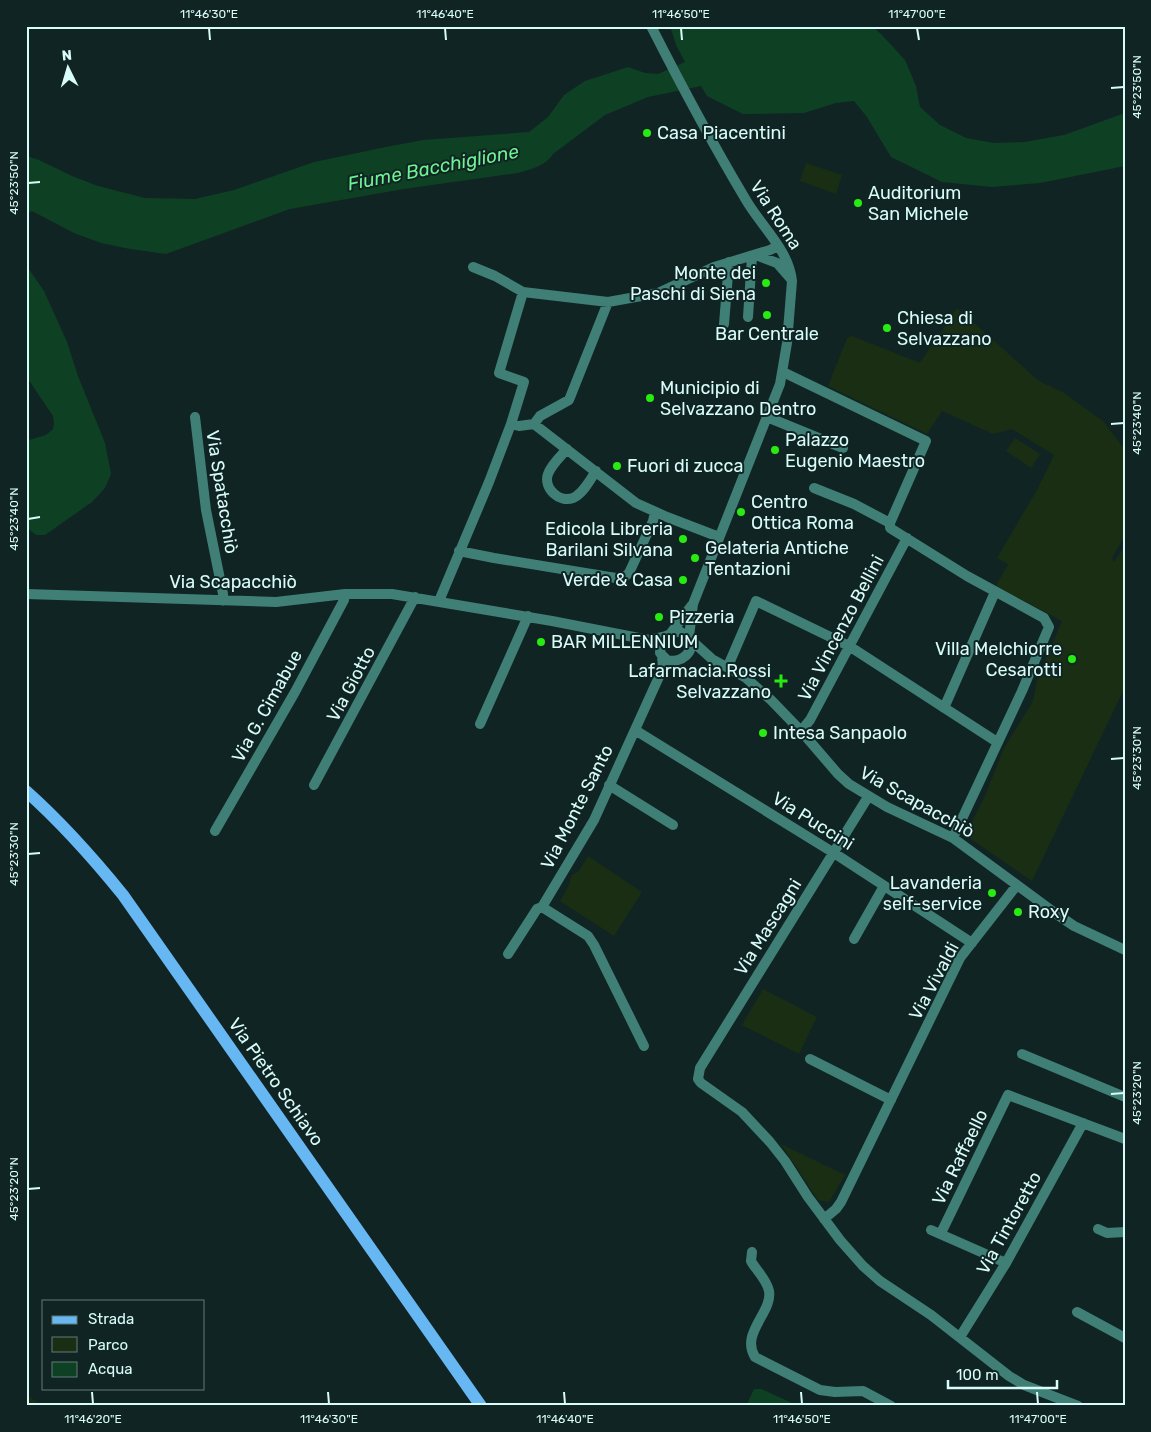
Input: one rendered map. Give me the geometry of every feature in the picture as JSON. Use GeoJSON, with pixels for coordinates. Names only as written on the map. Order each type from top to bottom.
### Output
{"type":"FeatureCollection","features":[{"type":"Feature","properties":{"kind":"main road","name":"Via Pietro Schiavo"},"geometry":{"type":"LineString","coordinates":[[26,791],[61,823],[90,854],[123,895],[481,1406]]}},
{"type":"Feature","properties":{"kind":"street","name":"Via Roma"},"geometry":{"type":"LineString","coordinates":[[652,26],[689,99],[747,202],[785,257],[792,281],[783,372],[778,390],[693,604],[690,638]]}},
{"type":"Feature","properties":{"kind":"street"},"geometry":{"type":"LineString","coordinates":[[473,267],[495,276],[524,292],[608,302],[658,293],[714,268],[778,246]]}},
{"type":"Feature","properties":{"kind":"street"},"geometry":{"type":"LineString","coordinates":[[754,255],[777,263],[792,281]]}},
{"type":"Feature","properties":{"kind":"street"},"geometry":{"type":"LineString","coordinates":[[748,317],[754,255]]}},
{"type":"Feature","properties":{"kind":"street"},"geometry":{"type":"LineString","coordinates":[[768,259],[785,257]]}},
{"type":"Feature","properties":{"kind":"street"},"geometry":{"type":"LineString","coordinates":[[724,324],[730,262]]}},
{"type":"Feature","properties":{"kind":"street"},"geometry":{"type":"LineString","coordinates":[[439,601],[489,482],[511,424],[524,382],[499,373],[524,292]]}},
{"type":"Feature","properties":{"kind":"street"},"geometry":{"type":"LineString","coordinates":[[511,424],[519,426],[534,424],[540,416],[569,400],[608,302]]}},
{"type":"Feature","properties":{"kind":"street"},"geometry":{"type":"LineString","coordinates":[[783,372],[926,441],[890,523],[890,528],[995,592],[1044,618],[1049,627],[1022,691],[953,838]]}},
{"type":"Feature","properties":{"kind":"street","name":"Via Spatacchiò"},"geometry":{"type":"LineString","coordinates":[[195,417],[206,510],[223,601]]}},
{"type":"Feature","properties":{"kind":"street"},"geometry":{"type":"LineString","coordinates":[[767,417],[843,448]]}},
{"type":"Feature","properties":{"kind":"street"},"geometry":{"type":"LineString","coordinates":[[534,424],[636,502],[655,512],[719,537]]}},
{"type":"Feature","properties":{"kind":"street"},"geometry":{"type":"LineString","coordinates":[[566,449],[548,473],[546,484],[550,491],[566,499],[574,498],[581,493],[596,471]]}},
{"type":"Feature","properties":{"kind":"street"},"geometry":{"type":"LineString","coordinates":[[814,488],[854,504],[890,523]]}},
{"type":"Feature","properties":{"kind":"street"},"geometry":{"type":"LineString","coordinates":[[459,551],[622,579],[630,573],[653,521],[655,512]]}},
{"type":"Feature","properties":{"kind":"street","name":"Via Vincenzo Bellini"},"geometry":{"type":"LineString","coordinates":[[801,731],[810,720],[907,538]]}},
{"type":"Feature","properties":{"kind":"street"},"geometry":{"type":"LineString","coordinates":[[944,708],[995,592]]}},
{"type":"Feature","properties":{"kind":"street","name":"Via Scapacchiò"},"geometry":{"type":"LineString","coordinates":[[26,594],[276,602],[345,594],[378,593],[415,597],[528,616],[650,640],[669,635]]}},
{"type":"Feature","properties":{"kind":"street","name":"Via G. Cimabue"},"geometry":{"type":"LineString","coordinates":[[215,831],[295,692],[344,600],[345,594]]}},
{"type":"Feature","properties":{"kind":"street","name":"Via Giotto"},"geometry":{"type":"LineString","coordinates":[[314,785],[415,597]]}},
{"type":"Feature","properties":{"kind":"street"},"geometry":{"type":"LineString","coordinates":[[728,666],[756,601],[850,646],[997,742]]}},
{"type":"Feature","properties":{"kind":"street","name":"Via Roma"},"geometry":{"type":"LineString","coordinates":[[669,635],[693,604]]}},
{"type":"Feature","properties":{"kind":"street"},"geometry":{"type":"LineString","coordinates":[[480,724],[528,616]]}},
{"type":"Feature","properties":{"kind":"street"},"geometry":{"type":"LineString","coordinates":[[650,640],[661,654],[672,661],[685,656],[690,651],[690,638],[679,632],[669,635],[661,642],[661,654]]}},
{"type":"Feature","properties":{"kind":"street","name":"Via Scapacchiò"},"geometry":{"type":"LineString","coordinates":[[690,638],[712,659]]}},
{"type":"Feature","properties":{"kind":"street","name":"Via Monte Santo"},"geometry":{"type":"LineString","coordinates":[[661,654],[663,668]]}},
{"type":"Feature","properties":{"kind":"street","name":"Via Scapacchiò"},"geometry":{"type":"LineString","coordinates":[[685,656],[712,659],[728,666],[746,678],[772,700],[838,774],[868,797],[953,838],[1074,926],[1125,950]]}},
{"type":"Feature","properties":{"kind":"street","name":"Via Monte Santo"},"geometry":{"type":"LineString","coordinates":[[508,954],[538,909],[542,907],[594,820],[663,668],[672,661]]}},
{"type":"Feature","properties":{"kind":"street","name":"Via Puccini"},"geometry":{"type":"LineString","coordinates":[[635,730],[834,853],[972,943]]}},
{"type":"Feature","properties":{"kind":"street"},"geometry":{"type":"LineString","coordinates":[[609,785],[673,825]]}},
{"type":"Feature","properties":{"kind":"street","name":"Via Mascagni"},"geometry":{"type":"LineString","coordinates":[[824,1219],[770,1142],[742,1112],[701,1083],[698,1076],[700,1068],[868,797]]}},
{"type":"Feature","properties":{"kind":"street","name":"Via Vivaldi"},"geometry":{"type":"LineString","coordinates":[[824,1219],[841,1202],[960,958],[1017,885]]}},
{"type":"Feature","properties":{"kind":"street"},"geometry":{"type":"LineString","coordinates":[[854,939],[884,886]]}},
{"type":"Feature","properties":{"kind":"street"},"geometry":{"type":"LineString","coordinates":[[542,907],[588,936],[644,1046]]}},
{"type":"Feature","properties":{"kind":"street"},"geometry":{"type":"LineString","coordinates":[[1022,1054],[1125,1097]]}},
{"type":"Feature","properties":{"kind":"street"},"geometry":{"type":"LineString","coordinates":[[810,1059],[891,1100]]}},
{"type":"Feature","properties":{"kind":"street","name":"Via Raffaello"},"geometry":{"type":"LineString","coordinates":[[1006,1264],[936,1231],[1008,1095],[1084,1123]]}},
{"type":"Feature","properties":{"kind":"street"},"geometry":{"type":"LineString","coordinates":[[1084,1123],[1125,1139]]}},
{"type":"Feature","properties":{"kind":"street","name":"Via Tintoretto"},"geometry":{"type":"LineString","coordinates":[[960,1337],[1006,1264],[1084,1123]]}},
{"type":"Feature","properties":{"kind":"street"},"geometry":{"type":"LineString","coordinates":[[824,1219],[863,1266],[880,1281],[912,1302],[1024,1386],[1078,1406]]}},
{"type":"Feature","properties":{"kind":"street"},"geometry":{"type":"LineString","coordinates":[[1098,1229],[1107,1233],[1125,1232]]}},
{"type":"Feature","properties":{"kind":"street"},"geometry":{"type":"LineString","coordinates":[[752,1252],[751,1261],[768,1285],[770,1292],[754,1333],[751,1350],[754,1356],[820,1390],[834,1392],[863,1391],[891,1406]]}},
{"type":"Feature","properties":{"kind":"street"},"geometry":{"type":"LineString","coordinates":[[1077,1312],[1125,1338]]}},
{"type":"Feature","properties":{"kind":"green space"},"geometry":{"type":"Polygon","coordinates":[[[806,163],[842,175],[836,194],[800,181],[806,163]]]}},
{"type":"Feature","properties":{"kind":"green space"},"geometry":{"type":"Polygon","coordinates":[[[957,308],[1039,381],[1064,393],[1103,421],[1125,450],[1125,535],[1112,558],[1114,562],[1125,546],[1125,687],[1032,881],[968,837],[967,832],[985,796],[1004,748],[1032,703],[1037,680],[1062,621],[996,586],[1008,564],[997,558],[1038,488],[1054,455],[1012,429],[993,434],[942,411],[927,434],[828,386],[847,338],[852,336],[920,363],[957,308]]]}},
{"type":"Feature","properties":{"kind":"green space"},"geometry":{"type":"Polygon","coordinates":[[[1015,438],[1040,454],[1031,468],[1006,451],[1015,438]]]}},
{"type":"Feature","properties":{"kind":"green space"},"geometry":{"type":"Polygon","coordinates":[[[588,856],[642,892],[614,936],[560,901],[572,875],[578,872],[588,856]]]}},
{"type":"Feature","properties":{"kind":"green space"},"geometry":{"type":"Polygon","coordinates":[[[763,989],[817,1017],[799,1054],[742,1025],[763,989]]]}},
{"type":"Feature","properties":{"kind":"green space"},"geometry":{"type":"Polygon","coordinates":[[[781,1144],[845,1175],[829,1202],[818,1200],[781,1144]]]}},
{"type":"Feature","properties":{"kind":"green space"},"geometry":{"type":"Polygon","coordinates":[[[26,1395],[43,1406],[26,1406],[26,1395]]]}},
{"type":"Feature","properties":{"kind":"water","name":"Fiume Bacchiglione"},"geometry":{"type":"Polygon","coordinates":[[[670,26],[872,26],[905,60],[916,86],[920,107],[940,125],[966,138],[994,143],[1025,142],[1064,135],[1125,113],[1125,166],[1040,183],[992,187],[942,182],[891,157],[867,117],[854,101],[836,103],[804,113],[743,114],[707,96],[701,86],[648,97],[605,115],[538,167],[518,173],[404,189],[290,209],[166,254],[101,243],[74,233],[32,211],[26,214],[26,156],[98,186],[145,198],[195,199],[234,190],[314,162],[381,148],[423,140],[529,132],[548,117],[564,95],[585,81],[628,67],[645,73],[658,74],[685,62],[676,45],[670,26]]]}},
{"type":"Feature","properties":{"kind":"water"},"geometry":{"type":"Polygon","coordinates":[[[26,265],[44,291],[67,342],[78,376],[105,443],[111,474],[105,488],[92,502],[45,535],[36,535],[26,527],[26,441],[46,435],[53,429],[54,424],[53,416],[26,376],[26,265]]]}},
{"type":"Feature","properties":{"kind":"water"},"geometry":{"type":"Polygon","coordinates":[[[754,1389],[761,1389],[798,1406],[746,1406],[754,1389]]]}},
{"type":"Feature","properties":{"kind":"waterway"},"geometry":{"type":"LineString","coordinates":[[26,40],[29,26]]}},
{"type":"Feature","properties":{"kind":"place","name":"Casa Piacentini"},"geometry":{"type":"Point","coordinates":[647,133]}},
{"type":"Feature","properties":{"kind":"place","name":"Auditorium San Michele"},"geometry":{"type":"Point","coordinates":[858,203]}},
{"type":"Feature","properties":{"kind":"place","name":"Monte dei Paschi di Siena"},"geometry":{"type":"Point","coordinates":[766,283]}},
{"type":"Feature","properties":{"kind":"place","name":"Bar Centrale"},"geometry":{"type":"Point","coordinates":[767,315]}},
{"type":"Feature","properties":{"kind":"place","name":"Chiesa di Selvazzano"},"geometry":{"type":"Point","coordinates":[887,328]}},
{"type":"Feature","properties":{"kind":"place","name":"Municipio di Selvazzano Dentro"},"geometry":{"type":"Point","coordinates":[650,398]}},
{"type":"Feature","properties":{"kind":"place","name":"Palazzo Eugenio Maestro"},"geometry":{"type":"Point","coordinates":[775,450]}},
{"type":"Feature","properties":{"kind":"place","name":"Fuori di zucca"},"geometry":{"type":"Point","coordinates":[617,466]}},
{"type":"Feature","properties":{"kind":"place","name":"Centro Ottica Roma"},"geometry":{"type":"Point","coordinates":[741,512]}},
{"type":"Feature","properties":{"kind":"place","name":"Edicola Libreria Barilani Silvana"},"geometry":{"type":"Point","coordinates":[683,539]}},
{"type":"Feature","properties":{"kind":"place","name":"Gelateria Antiche Tentazioni"},"geometry":{"type":"Point","coordinates":[695,558]}},
{"type":"Feature","properties":{"kind":"place","name":"Verde & Casa"},"geometry":{"type":"Point","coordinates":[683,580]}},
{"type":"Feature","properties":{"kind":"place","name":"Pizzeria"},"geometry":{"type":"Point","coordinates":[659,617]}},
{"type":"Feature","properties":{"kind":"place","name":"BAR MILLENNIUM"},"geometry":{"type":"Point","coordinates":[541,642]}},
{"type":"Feature","properties":{"kind":"place","name":"Villa Melchiorre Cesarotti"},"geometry":{"type":"Point","coordinates":[1072,659]}},
{"type":"Feature","properties":{"kind":"place","name":"Lafarmacia.Rossi Selvazzano"},"geometry":{"type":"Point","coordinates":[781,681]}},
{"type":"Feature","properties":{"kind":"place","name":"Intesa Sanpaolo"},"geometry":{"type":"Point","coordinates":[763,733]}},
{"type":"Feature","properties":{"kind":"place","name":"Lavanderia self-service"},"geometry":{"type":"Point","coordinates":[992,893]}},
{"type":"Feature","properties":{"kind":"place","name":"Roxy"},"geometry":{"type":"Point","coordinates":[1018,912]}}]}
